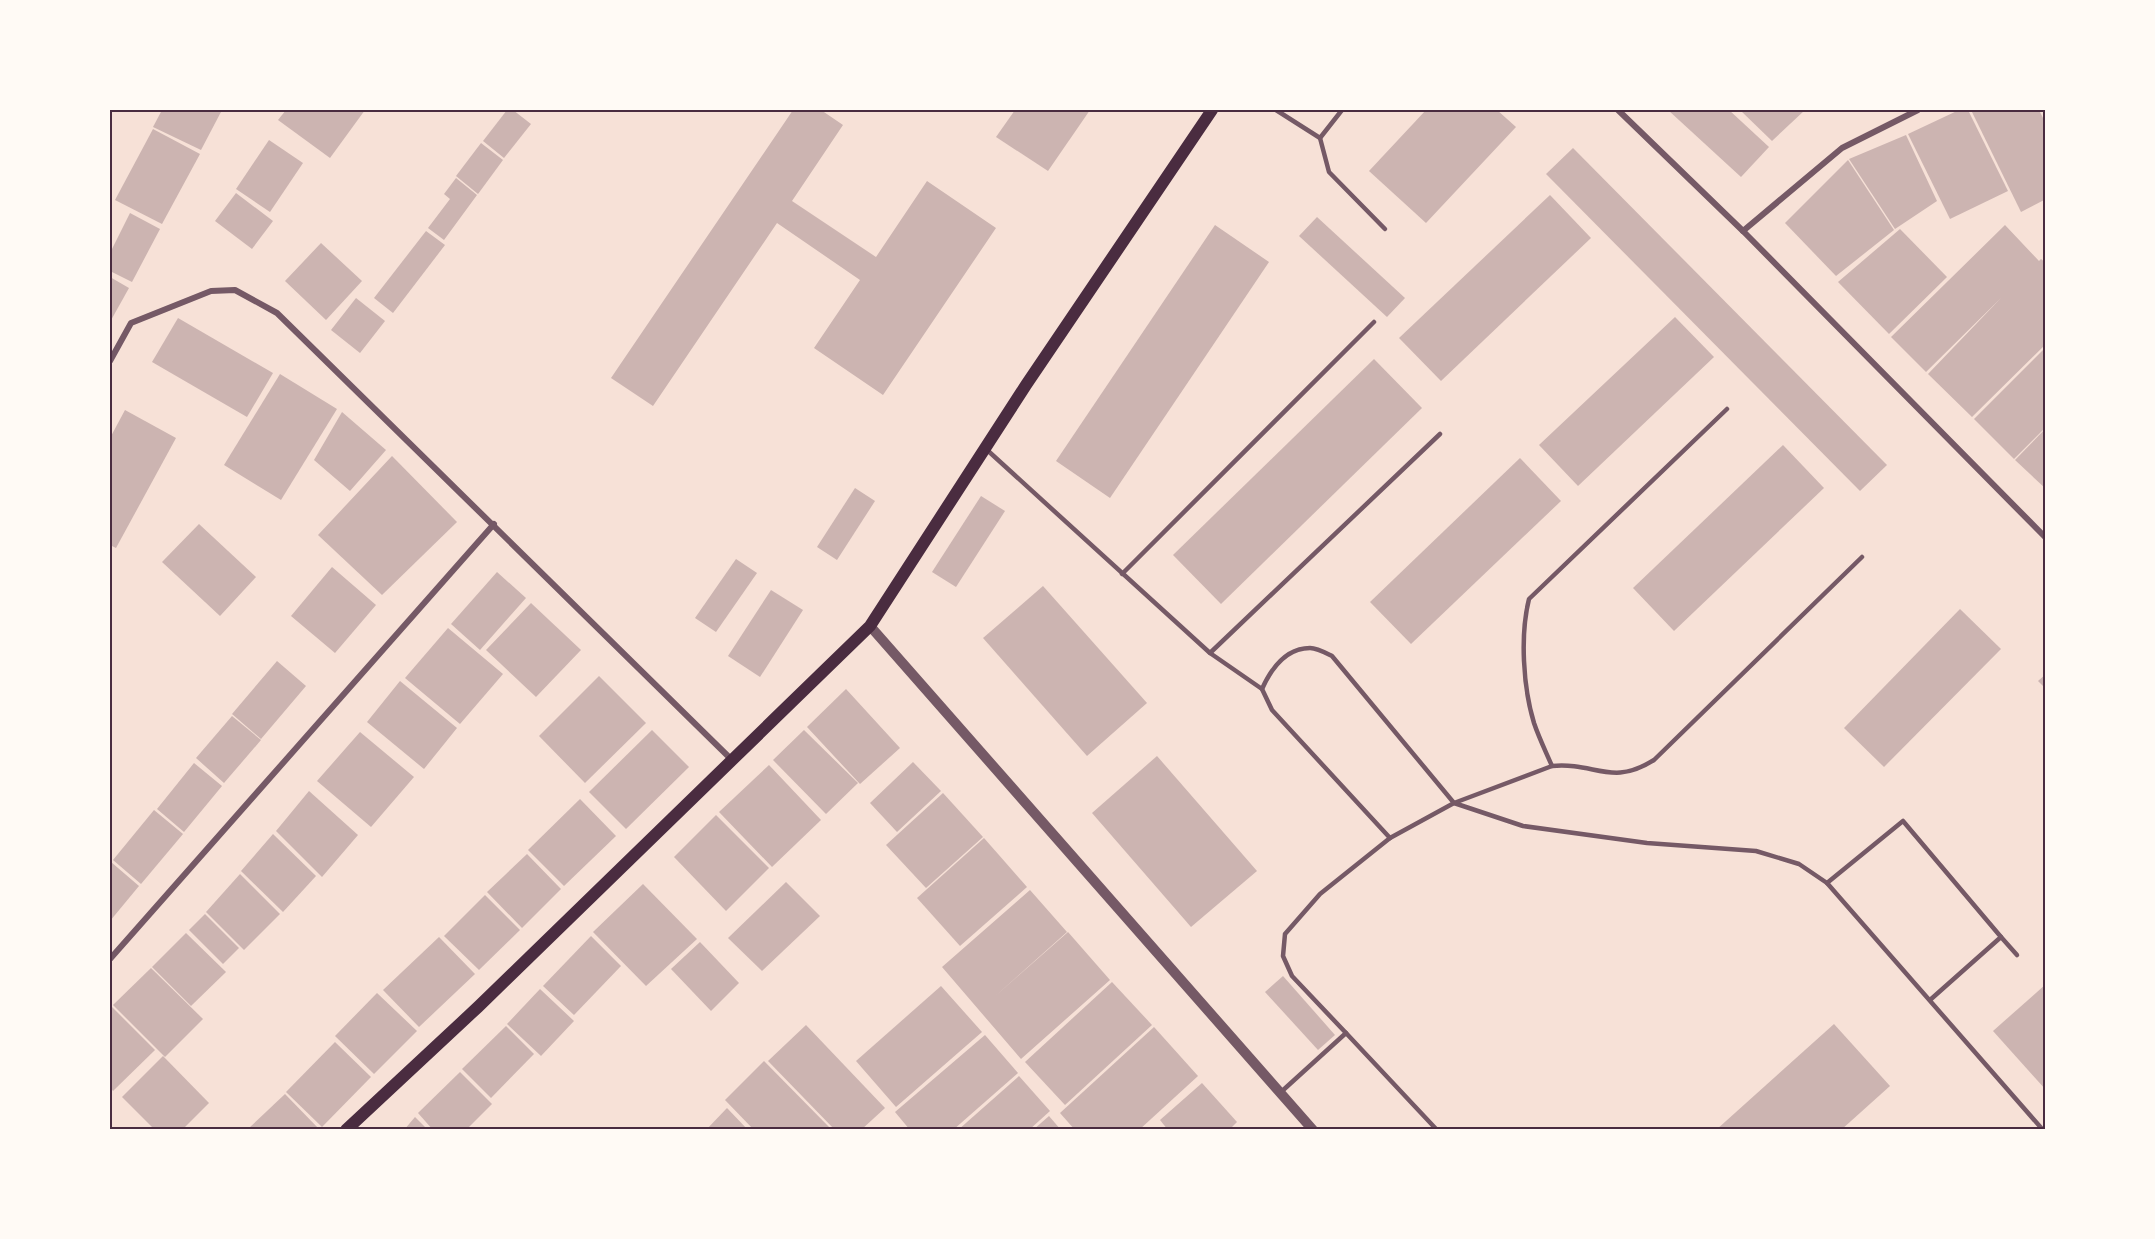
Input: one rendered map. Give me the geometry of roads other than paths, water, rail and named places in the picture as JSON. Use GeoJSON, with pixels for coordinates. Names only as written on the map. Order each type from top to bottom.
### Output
{"type":"FeatureCollection","features":[{"type":"Feature","properties":{"kind":"main road"},"geometry":{"type":"LineString","coordinates":[[346,1130],[478,1007],[734,761],[870,626],[1026,385],[1212,110]]}},
{"type":"Feature","properties":{"kind":"street"},"geometry":{"type":"LineString","coordinates":[[1618,110],[1743,231],[2046,538]]}},
{"type":"Feature","properties":{"kind":"street"},"geometry":{"type":"LineString","coordinates":[[1743,231],[1842,148],[1918,110]]}},
{"type":"Feature","properties":{"kind":"street"},"geometry":{"type":"LineString","coordinates":[[110,361],[131,323],[211,291],[234,290],[277,314],[734,761]]}},
{"type":"Feature","properties":{"kind":"street"},"geometry":{"type":"LineString","coordinates":[[110,959],[494,524]]}},
{"type":"Feature","properties":{"kind":"street"},"geometry":{"type":"LineString","coordinates":[[870,626],[1313,1130]]}},
{"type":"Feature","properties":{"kind":"lane"},"geometry":{"type":"LineString","coordinates":[[1276,110],[1320,138],[1329,172],[1385,229]]}},
{"type":"Feature","properties":{"kind":"lane"},"geometry":{"type":"LineString","coordinates":[[1320,138],[1342,110]]}},
{"type":"Feature","properties":{"kind":"lane"},"geometry":{"type":"LineString","coordinates":[[1122,574],[1374,322]]}},
{"type":"Feature","properties":{"kind":"lane"},"geometry":{"type":"LineString","coordinates":[[1552,766],[1534,722],[1524,659],[1524,619],[1529,599],[1727,409]]}},
{"type":"Feature","properties":{"kind":"lane"},"geometry":{"type":"LineString","coordinates":[[1210,653],[1440,434]]}},
{"type":"Feature","properties":{"kind":"lane"},"geometry":{"type":"LineString","coordinates":[[986,449],[1210,653],[1262,689],[1272,711],[1390,838]]}},
{"type":"Feature","properties":{"kind":"lane"},"geometry":{"type":"LineString","coordinates":[[1437,1130],[1292,976],[1283,956],[1285,934],[1320,894],[1390,838],[1454,803],[1552,766],[1569,765],[1619,775],[1637,770],[1653,760],[1862,557]]}},
{"type":"Feature","properties":{"kind":"lane"},"geometry":{"type":"LineString","coordinates":[[1262,689],[1271,669],[1292,652],[1311,647],[1332,656],[1454,803],[1524,826],[1647,843],[1756,850],[1799,864],[1827,883],[2043,1130]]}},
{"type":"Feature","properties":{"kind":"lane"},"geometry":{"type":"LineString","coordinates":[[1827,883],[1903,821],[2017,955]]}},
{"type":"Feature","properties":{"kind":"lane"},"geometry":{"type":"LineString","coordinates":[[1930,1000],[2001,937]]}},
{"type":"Feature","properties":{"kind":"lane"},"geometry":{"type":"LineString","coordinates":[[1280,1092],[1346,1033]]}}]}
